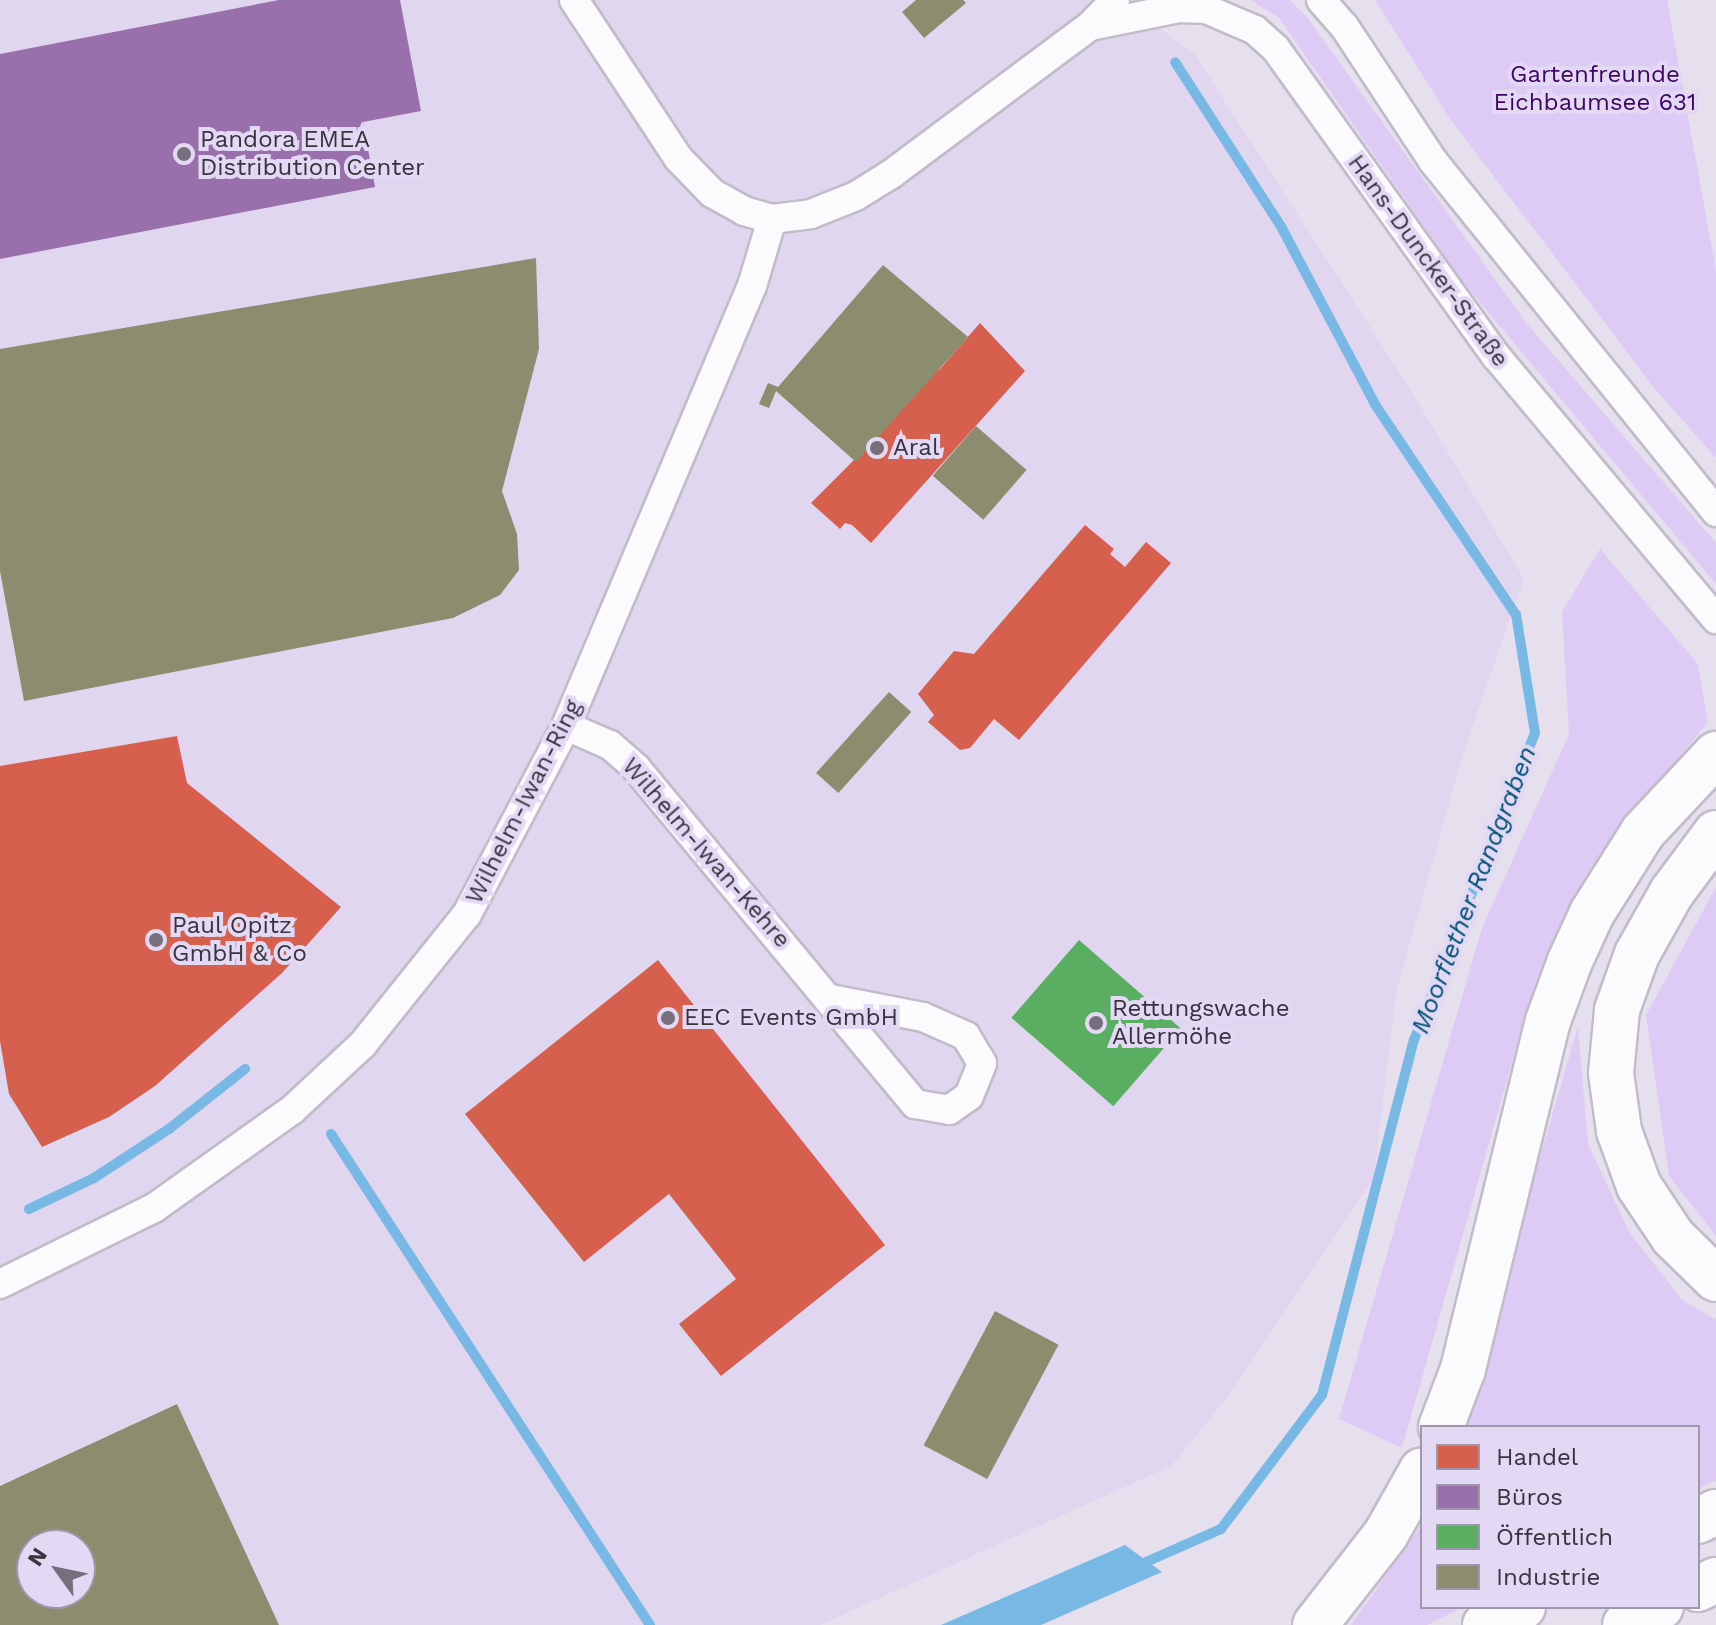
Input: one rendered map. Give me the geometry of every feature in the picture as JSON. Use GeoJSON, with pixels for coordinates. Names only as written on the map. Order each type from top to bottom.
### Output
{"type":"FeatureCollection","features":[{"type":"Feature","properties":{"kind":"highway"},"geometry":{"type":"LineString","coordinates":[[1442,1425],[1463,1369],[1545,1034],[1570,961],[1592,913],[1643,832],[1716,754]]}},
{"type":"Feature","properties":{"kind":"highway"},"geometry":{"type":"LineString","coordinates":[[1712,843],[1672,892],[1637,954],[1617,1010],[1611,1073],[1619,1131],[1639,1186],[1673,1237],[1716,1279]]}},
{"type":"Feature","properties":{"kind":"highway"},"geometry":{"type":"LineString","coordinates":[[1315,1625],[1386,1534],[1420,1474]]}},
{"type":"Feature","properties":{"kind":"highway"},"geometry":{"type":"LineString","coordinates":[[1485,1625],[1519,1609]]}},
{"type":"Feature","properties":{"kind":"highway"},"geometry":{"type":"LineString","coordinates":[[1625,1625],[1657,1609]]}},
{"type":"Feature","properties":{"kind":"street","name":"Hans-Duncker-Straße"},"geometry":{"type":"LineString","coordinates":[[574,0],[678,158],[712,193],[744,211],[772,219],[811,214],[856,196],[1090,26],[1115,0]]}},
{"type":"Feature","properties":{"kind":"street"},"geometry":{"type":"LineString","coordinates":[[1321,0],[1344,26],[1442,173],[1716,512]]}},
{"type":"Feature","properties":{"kind":"street","name":"Hans-Duncker-Straße"},"geometry":{"type":"LineString","coordinates":[[1090,26],[1179,8],[1206,9],[1255,30],[1276,49],[1385,208],[1496,356],[1716,619]]}},
{"type":"Feature","properties":{"kind":"street","name":"Wilhelm-Iwan-Ring"},"geometry":{"type":"LineString","coordinates":[[0,1284],[154,1208],[292,1110],[345,1062],[412,989],[467,914],[566,726],[752,286],[772,219]]}},
{"type":"Feature","properties":{"kind":"street","name":"Wilhelm-Iwan-Kehre"},"geometry":{"type":"LineString","coordinates":[[566,726],[610,745],[636,768],[831,999],[915,1104],[949,1110],[976,1086],[982,1063],[977,1049],[953,1028],[831,999]]}},
{"type":"Feature","properties":{"kind":"shaded area"},"geometry":{"type":"Polygon","coordinates":[[[0,0],[1122,0],[1195,55],[1408,386],[1524,579],[1465,747],[1396,992],[1374,1177],[1226,1399],[1171,1466],[820,1625],[0,1625],[0,0]]]}},
{"type":"Feature","properties":{"kind":"green space"},"geometry":{"type":"Polygon","coordinates":[[[1251,0],[1290,0],[1307,17],[1527,324],[1716,543],[1716,584],[1462,281],[1279,18],[1251,0]]]}},
{"type":"Feature","properties":{"kind":"green space","name":"Gartenfreunde Eichbaumsee 631"},"geometry":{"type":"Polygon","coordinates":[[[1375,0],[1667,0],[1716,271],[1716,458],[1655,389],[1449,117],[1375,0]]]}},
{"type":"Feature","properties":{"kind":"green space"},"geometry":{"type":"Polygon","coordinates":[[[1600,549],[1698,664],[1708,722],[1592,866],[1529,1003],[1402,1448],[1339,1419],[1482,928],[1569,734],[1562,612],[1600,549]]]}},
{"type":"Feature","properties":{"kind":"green space"},"geometry":{"type":"Polygon","coordinates":[[[1716,887],[1716,1236],[1669,1176],[1646,1015],[1716,887]]]}},
{"type":"Feature","properties":{"kind":"green space"},"geometry":{"type":"Polygon","coordinates":[[[1578,1026],[1588,1144],[1629,1232],[1682,1300],[1716,1320],[1716,1480],[1700,1488],[1700,1425],[1463,1425],[1578,1026]]]}},
{"type":"Feature","properties":{"kind":"green space"},"geometry":{"type":"Polygon","coordinates":[[[1420,1527],[1420,1609],[1459,1609],[1427,1625],[1351,1625],[1420,1527]]]}},
{"type":"Feature","properties":{"kind":"water"},"geometry":{"type":"Polygon","coordinates":[[[1125,1545],[1162,1572],[1041,1625],[941,1625],[1125,1545]]]}},
{"type":"Feature","properties":{"kind":"building: Handel"},"geometry":{"type":"Polygon","coordinates":[[[980,323],[1025,371],[871,543],[852,525],[845,523],[840,529],[811,503],[884,430],[882,423],[934,365],[939,370],[980,323]]]}},
{"type":"Feature","properties":{"kind":"building: Handel"},"geometry":{"type":"Polygon","coordinates":[[[1085,525],[1114,549],[1110,554],[1125,567],[1146,542],[1171,563],[1019,740],[994,719],[970,748],[960,750],[928,722],[934,715],[918,694],[954,651],[974,654],[1085,525]]]}},
{"type":"Feature","properties":{"kind":"building: Handel","name":"Paul Opitz GmbH & Co"},"geometry":{"type":"Polygon","coordinates":[[[177,736],[187,783],[341,907],[282,973],[155,1086],[109,1117],[42,1147],[9,1094],[0,1041],[0,766],[177,736]]]}},
{"type":"Feature","properties":{"kind":"building: Handel"},"geometry":{"type":"Polygon","coordinates":[[[658,960],[885,1245],[721,1376],[679,1324],[736,1279],[669,1194],[584,1262],[465,1114],[658,960]]]}},
{"type":"Feature","properties":{"kind":"building: Büros","name":"Pandora EMEA Distribution Center"},"geometry":{"type":"Polygon","coordinates":[[[279,0],[400,0],[421,111],[363,122],[375,187],[0,259],[0,54],[279,0]]]}},
{"type":"Feature","properties":{"kind":"building: Öffentlich","name":"Rettungswache Allermöhe"},"geometry":{"type":"Polygon","coordinates":[[[1079,940],[1181,1029],[1113,1106],[1011,1018],[1079,940]]]}},
{"type":"Feature","properties":{"kind":"building: Industrie"},"geometry":{"type":"Polygon","coordinates":[[[916,0],[963,0],[966,3],[924,38],[902,12],[916,0]]]}},
{"type":"Feature","properties":{"kind":"building: Industrie"},"geometry":{"type":"Polygon","coordinates":[[[536,258],[539,349],[502,491],[517,534],[519,570],[500,595],[453,618],[24,701],[0,571],[0,349],[536,258]]]}},
{"type":"Feature","properties":{"kind":"building: Industrie"},"geometry":{"type":"Polygon","coordinates":[[[883,265],[968,337],[856,462],[776,391],[769,408],[759,404],[768,383],[778,387],[883,265]]]}},
{"type":"Feature","properties":{"kind":"building: Industrie"},"geometry":{"type":"Polygon","coordinates":[[[976,426],[1027,470],[983,520],[933,476],[976,426]]]}},
{"type":"Feature","properties":{"kind":"building: Industrie"},"geometry":{"type":"Polygon","coordinates":[[[889,692],[911,712],[838,793],[816,773],[889,692]]]}},
{"type":"Feature","properties":{"kind":"building: Industrie"},"geometry":{"type":"Polygon","coordinates":[[[995,1311],[1059,1345],[987,1479],[924,1445],[995,1311]]]}},
{"type":"Feature","properties":{"kind":"building: Industrie"},"geometry":{"type":"Polygon","coordinates":[[[177,1404],[279,1625],[0,1625],[0,1486],[177,1404]]]}},
{"type":"Feature","properties":{"kind":"waterway","name":"Moorflether Randgraben"},"geometry":{"type":"LineString","coordinates":[[1137,1566],[1221,1529],[1322,1395],[1414,1040],[1535,733],[1516,615],[1375,404],[1282,228],[1175,62]]}},
{"type":"Feature","properties":{"kind":"waterway"},"geometry":{"type":"LineString","coordinates":[[29,1209],[94,1178],[169,1129],[245,1069]]}},
{"type":"Feature","properties":{"kind":"waterway"},"geometry":{"type":"LineString","coordinates":[[331,1134],[650,1625]]}},
{"type":"Feature","properties":{"kind":"place","name":"Pandora EMEA Distribution Center"},"geometry":{"type":"Point","coordinates":[184,154]}},
{"type":"Feature","properties":{"kind":"place","name":"Aral"},"geometry":{"type":"Point","coordinates":[877,448]}},
{"type":"Feature","properties":{"kind":"place","name":"Paul Opitz GmbH & Co"},"geometry":{"type":"Point","coordinates":[156,940]}},
{"type":"Feature","properties":{"kind":"place","name":"EEC Events GmbH"},"geometry":{"type":"Point","coordinates":[668,1018]}},
{"type":"Feature","properties":{"kind":"place","name":"Rettungswache Allermöhe"},"geometry":{"type":"Point","coordinates":[1096,1023]}}]}
